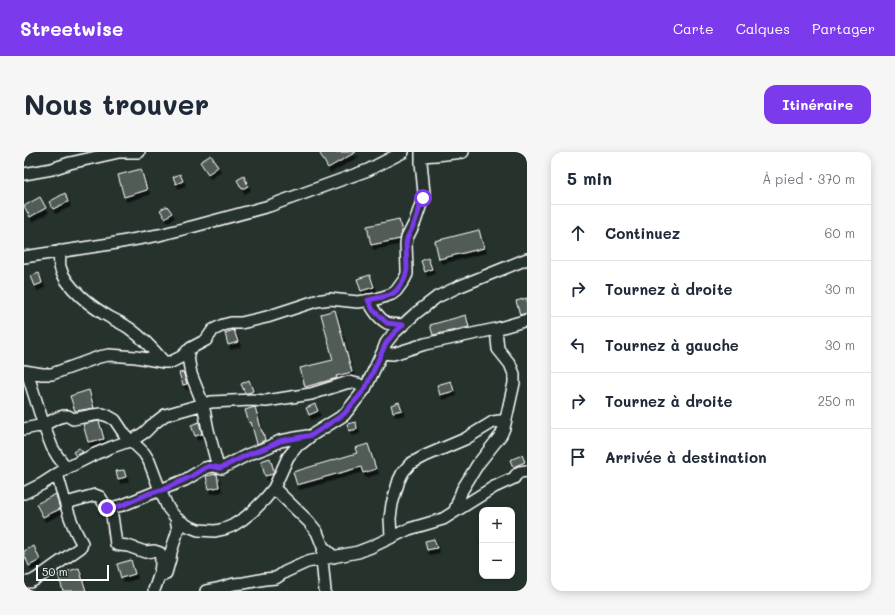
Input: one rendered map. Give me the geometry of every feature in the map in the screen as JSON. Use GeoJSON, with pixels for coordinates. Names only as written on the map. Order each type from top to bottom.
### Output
{"type":"FeatureCollection","features":[{"type":"Feature","properties":{"kind":"street"},"geometry":{"type":"LineString","coordinates":[[24,174],[119,152],[139,152]]}},
{"type":"Feature","properties":{"kind":"street"},"geometry":{"type":"LineString","coordinates":[[24,257],[159,235],[269,206],[368,170],[403,152]]}},
{"type":"Feature","properties":{"kind":"street"},"geometry":{"type":"LineString","coordinates":[[67,468],[52,447],[25,371],[52,374],[99,357],[109,355],[172,362],[186,351],[206,340],[213,330],[223,325],[241,323],[267,317],[316,301],[330,299],[358,302],[392,294],[404,280],[406,274],[407,238],[415,222],[424,193],[421,154],[436,155],[463,152]]}},
{"type":"Feature","properties":{"kind":"street"},"geometry":{"type":"LineString","coordinates":[[60,251],[60,265],[62,272],[75,290],[91,304],[134,332],[164,362]]}},
{"type":"Feature","properties":{"kind":"street"},"geometry":{"type":"LineString","coordinates":[[24,429],[44,425],[60,417],[68,416],[73,419],[102,414],[108,416],[115,420],[126,435],[149,460],[168,508],[183,528],[215,531],[228,528],[252,512],[265,499],[274,488],[288,457],[298,445],[344,414],[365,389],[386,343],[393,334],[416,313],[437,297],[527,259]]}},
{"type":"Feature","properties":{"kind":"street"},"geometry":{"type":"LineString","coordinates":[[368,300],[373,310],[387,323],[403,325]]}},
{"type":"Feature","properties":{"kind":"street"},"geometry":{"type":"LineString","coordinates":[[382,353],[393,354],[425,344],[496,329],[527,320]]}},
{"type":"Feature","properties":{"kind":"street"},"geometry":{"type":"LineString","coordinates":[[455,510],[462,490],[478,464],[501,435],[506,420],[514,383],[514,374],[510,364],[498,349],[496,329]]}},
{"type":"Feature","properties":{"kind":"street"},"geometry":{"type":"LineString","coordinates":[[186,351],[191,374],[203,404],[218,467]]}},
{"type":"Feature","properties":{"kind":"street"},"geometry":{"type":"LineString","coordinates":[[24,493],[42,484],[67,468],[112,447],[132,440],[145,432],[152,424],[166,415],[203,404],[275,400],[283,397],[311,394],[349,382],[358,384],[365,389]]}},
{"type":"Feature","properties":{"kind":"street"},"geometry":{"type":"LineString","coordinates":[[391,537],[390,518],[392,504],[399,480],[403,472],[410,464],[465,439],[493,422],[506,420]]}},
{"type":"Feature","properties":{"kind":"street"},"geometry":{"type":"LineString","coordinates":[[66,503],[94,495],[100,496],[107,508],[123,505],[188,478],[209,466],[222,468],[280,441],[312,435]]}},
{"type":"Feature","properties":{"kind":"street"},"geometry":{"type":"LineString","coordinates":[[206,591],[234,584],[276,578],[285,572],[307,562],[358,552],[409,529],[449,516],[455,510],[494,486],[514,478],[520,472],[527,472]]}},
{"type":"Feature","properties":{"kind":"street"},"geometry":{"type":"LineString","coordinates":[[24,582],[30,582],[36,579],[81,547],[82,543],[71,522],[57,474]]}},
{"type":"Feature","properties":{"kind":"street"},"geometry":{"type":"LineString","coordinates":[[274,488],[313,527],[324,547],[334,557]]}},
{"type":"Feature","properties":{"kind":"street"},"geometry":{"type":"LineString","coordinates":[[112,508],[116,544],[120,546],[128,546],[145,552],[154,551],[160,553],[160,576],[155,591]]}},
{"type":"Feature","properties":{"kind":"street"},"geometry":{"type":"LineString","coordinates":[[155,591],[166,573],[183,528]]}},
{"type":"Feature","properties":{"kind":"street"},"geometry":{"type":"LineString","coordinates":[[324,547],[322,559],[325,591]]}},
{"type":"Feature","properties":{"kind":"building"},"geometry":{"type":"Polygon","coordinates":[[[319,152],[356,152],[328,168],[319,152]]]}},
{"type":"Feature","properties":{"kind":"building"},"geometry":{"type":"Polygon","coordinates":[[[211,155],[218,167],[208,174],[200,162],[211,155]]]}},
{"type":"Feature","properties":{"kind":"building"},"geometry":{"type":"Polygon","coordinates":[[[141,169],[147,190],[124,197],[118,175],[141,169]]]}},
{"type":"Feature","properties":{"kind":"building"},"geometry":{"type":"Polygon","coordinates":[[[180,174],[183,181],[176,184],[173,177],[180,174]]]}},
{"type":"Feature","properties":{"kind":"building"},"geometry":{"type":"Polygon","coordinates":[[[244,176],[248,186],[242,189],[237,180],[244,176]]]}},
{"type":"Feature","properties":{"kind":"building"},"geometry":{"type":"Polygon","coordinates":[[[65,193],[68,202],[53,209],[49,202],[65,193]]]}},
{"type":"Feature","properties":{"kind":"building"},"geometry":{"type":"Polygon","coordinates":[[[40,197],[46,208],[30,217],[24,206],[40,197]]]}},
{"type":"Feature","properties":{"kind":"building"},"geometry":{"type":"Polygon","coordinates":[[[167,206],[172,213],[165,218],[160,210],[167,206]]]}},
{"type":"Feature","properties":{"kind":"building"},"geometry":{"type":"Polygon","coordinates":[[[399,219],[402,233],[400,239],[371,245],[367,226],[399,219]]]}},
{"type":"Feature","properties":{"kind":"building"},"geometry":{"type":"Polygon","coordinates":[[[479,230],[484,248],[439,259],[435,241],[479,230]]]}},
{"type":"Feature","properties":{"kind":"building"},"geometry":{"type":"Polygon","coordinates":[[[428,258],[432,269],[425,272],[421,261],[428,258]]]}},
{"type":"Feature","properties":{"kind":"building"},"geometry":{"type":"Polygon","coordinates":[[[39,273],[42,283],[35,286],[31,276],[39,273]]]}},
{"type":"Feature","properties":{"kind":"building"},"geometry":{"type":"Polygon","coordinates":[[[370,275],[374,287],[361,291],[357,279],[370,275]]]}},
{"type":"Feature","properties":{"kind":"building"},"geometry":{"type":"Polygon","coordinates":[[[527,298],[527,313],[520,315],[516,301],[527,298]]]}},
{"type":"Feature","properties":{"kind":"building"},"geometry":{"type":"Polygon","coordinates":[[[335,310],[352,372],[305,387],[300,368],[333,360],[321,314],[335,310]]]}},
{"type":"Feature","properties":{"kind":"building"},"geometry":{"type":"Polygon","coordinates":[[[466,315],[469,327],[433,335],[430,325],[466,315]]]}},
{"type":"Feature","properties":{"kind":"building"},"geometry":{"type":"Polygon","coordinates":[[[234,330],[238,342],[228,345],[225,333],[234,330]]]}},
{"type":"Feature","properties":{"kind":"building"},"geometry":{"type":"Polygon","coordinates":[[[183,372],[187,384],[183,385],[179,373],[183,372]]]}},
{"type":"Feature","properties":{"kind":"building"},"geometry":{"type":"Polygon","coordinates":[[[249,380],[253,391],[245,393],[241,384],[249,380]]]}},
{"type":"Feature","properties":{"kind":"building"},"geometry":{"type":"Polygon","coordinates":[[[451,381],[454,391],[440,395],[437,385],[451,381]]]}},
{"type":"Feature","properties":{"kind":"building"},"geometry":{"type":"Polygon","coordinates":[[[89,390],[94,408],[75,411],[70,396],[89,390]]]}},
{"type":"Feature","properties":{"kind":"building"},"geometry":{"type":"Polygon","coordinates":[[[399,402],[402,410],[393,412],[391,405],[399,402]]]}},
{"type":"Feature","properties":{"kind":"building"},"geometry":{"type":"Polygon","coordinates":[[[315,404],[318,411],[309,415],[306,408],[315,404]]]}},
{"type":"Feature","properties":{"kind":"building"},"geometry":{"type":"Polygon","coordinates":[[[255,407],[265,440],[257,444],[251,422],[249,423],[245,410],[255,407]]]}},
{"type":"Feature","properties":{"kind":"building"},"geometry":{"type":"Polygon","coordinates":[[[99,421],[104,439],[88,442],[83,424],[99,421]]]}},
{"type":"Feature","properties":{"kind":"building"},"geometry":{"type":"Polygon","coordinates":[[[199,422],[202,434],[195,436],[191,425],[199,422]]]}},
{"type":"Feature","properties":{"kind":"building"},"geometry":{"type":"Polygon","coordinates":[[[356,422],[357,429],[349,431],[347,424],[356,422]]]}},
{"type":"Feature","properties":{"kind":"building"},"geometry":{"type":"Polygon","coordinates":[[[368,444],[376,469],[363,473],[361,467],[297,485],[293,472],[357,453],[355,448],[368,444]]]}},
{"type":"Feature","properties":{"kind":"building"},"geometry":{"type":"Polygon","coordinates":[[[79,448],[83,452],[76,456],[73,452],[79,448]]]}},
{"type":"Feature","properties":{"kind":"building"},"geometry":{"type":"Polygon","coordinates":[[[522,455],[525,462],[513,467],[510,460],[522,455]]]}},
{"type":"Feature","properties":{"kind":"building"},"geometry":{"type":"Polygon","coordinates":[[[270,458],[274,471],[273,474],[265,476],[261,461],[270,458]]]}},
{"type":"Feature","properties":{"kind":"building"},"geometry":{"type":"Polygon","coordinates":[[[124,470],[126,477],[118,479],[116,471],[124,470]]]}},
{"type":"Feature","properties":{"kind":"building"},"geometry":{"type":"Polygon","coordinates":[[[217,474],[219,487],[209,489],[206,476],[217,474]]]}},
{"type":"Feature","properties":{"kind":"building"},"geometry":{"type":"Polygon","coordinates":[[[56,494],[60,509],[43,517],[36,504],[56,494]]]}},
{"type":"Feature","properties":{"kind":"building"},"geometry":{"type":"Polygon","coordinates":[[[434,539],[437,548],[427,550],[425,541],[434,539]]]}},
{"type":"Feature","properties":{"kind":"building"},"geometry":{"type":"Polygon","coordinates":[[[34,546],[40,560],[29,566],[24,551],[34,546]]]}},
{"type":"Feature","properties":{"kind":"building"},"geometry":{"type":"Polygon","coordinates":[[[131,560],[135,574],[121,578],[117,564],[131,560]]]}},
{"type":"Feature","properties":{"kind":"building"},"geometry":{"type":"Polygon","coordinates":[[[79,568],[86,591],[63,591],[58,574],[79,568]]]}},
{"type":"Feature","properties":{"kind":"route"},"geometry":{"type":"LineString","coordinates":[[107,508],[123,505],[148,494],[167,488],[185,480],[209,466],[222,468],[247,455],[280,441],[312,435],[344,414],[365,389],[386,343],[403,325],[387,323],[373,310],[368,300],[377,299],[392,294],[404,280],[407,269],[407,238],[415,222],[417,212],[423,198]]}}]}
